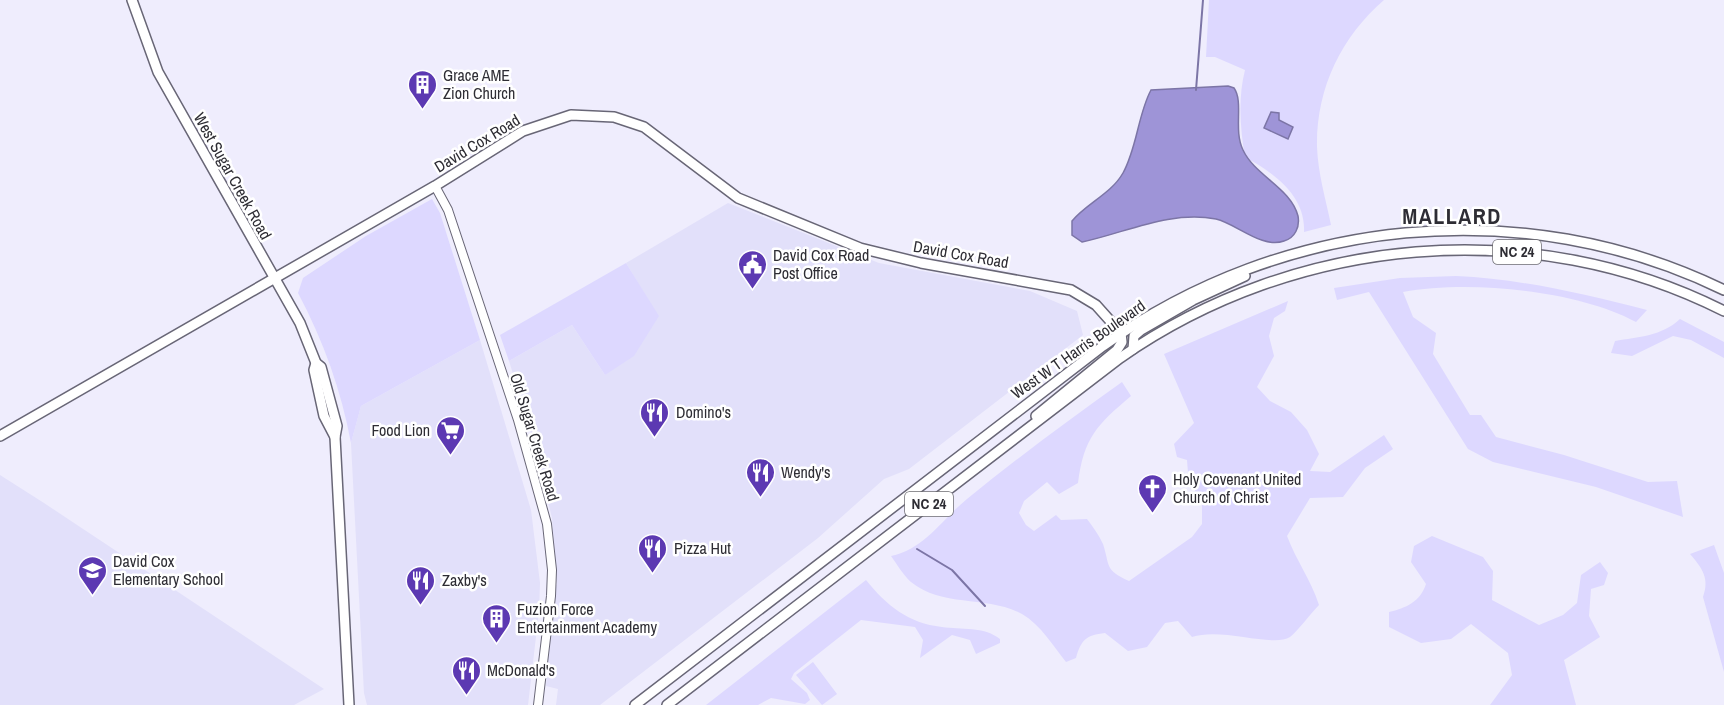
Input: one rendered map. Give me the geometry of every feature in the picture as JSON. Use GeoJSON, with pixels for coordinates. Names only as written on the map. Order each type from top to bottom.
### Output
{"type":"FeatureCollection","features":[{"type":"Feature","properties":{"kind":"main road","name":"West Sugar Creek Road"},"geometry":{"type":"LineString","coordinates":[[132,0],[158,72],[300,323],[316,363],[321,367],[328,389],[337,426],[335,437],[349,705]]}},
{"type":"Feature","properties":{"kind":"main road","name":"David Cox Road"},"geometry":{"type":"LineString","coordinates":[[0,436],[435,186],[523,131],[547,121],[579,114],[614,117],[644,127],[730,194],[752,205],[887,255],[1071,290],[1096,305],[1121,333]]}},
{"type":"Feature","properties":{"kind":"main road","name":"West W T Harris Boulevard"},"geometry":{"type":"LineString","coordinates":[[635,705],[1121,333],[1193,292],[1279,258],[1376,236],[1456,229],[1509,232],[1577,241],[1619,250],[1675,268],[1724,290]]}},
{"type":"Feature","properties":{"kind":"main road","name":"West W T Harris Boulevard"},"geometry":{"type":"LineString","coordinates":[[667,705],[1133,349],[1181,320],[1264,283],[1331,264],[1408,252],[1477,249],[1563,258],[1652,281],[1724,311]]}},
{"type":"Feature","properties":{"kind":"main road"},"geometry":{"type":"LineString","coordinates":[[1133,349],[1134,336],[1141,330],[1193,300],[1279,258]]}},
{"type":"Feature","properties":{"kind":"main road"},"geometry":{"type":"LineString","coordinates":[[1000,449],[1045,406],[1117,350],[1122,342],[1121,333]]}},
{"type":"Feature","properties":{"kind":"street","name":"Old Sugar Creek Road"},"geometry":{"type":"LineString","coordinates":[[435,186],[448,210],[518,420],[547,524],[551,587],[538,705]]}},
{"type":"Feature","properties":{"kind":"shaded area"},"geometry":{"type":"Polygon","coordinates":[[[1209,0],[1384,0],[1355,30],[1344,47],[1326,85],[1321,105],[1317,147],[1331,225],[1304,232],[1300,207],[1294,197],[1277,178],[1245,157],[1240,113],[1245,70],[1215,57],[1206,57],[1209,0]]]}},
{"type":"Feature","properties":{"kind":"shaded area"},"geometry":{"type":"Polygon","coordinates":[[[1228,86],[1234,88],[1237,94],[1239,134],[1243,150],[1256,167],[1281,190],[1294,206],[1298,224],[1296,232],[1291,237],[1276,243],[1267,242],[1216,219],[1199,217],[1165,220],[1082,242],[1072,235],[1072,221],[1106,193],[1123,173],[1151,90],[1228,86]]]}},
{"type":"Feature","properties":{"kind":"shaded area"},"geometry":{"type":"Polygon","coordinates":[[[1271,112],[1279,113],[1279,120],[1293,127],[1288,139],[1264,128],[1271,112]]]}},
{"type":"Feature","properties":{"kind":"shaded area"},"geometry":{"type":"Polygon","coordinates":[[[432,199],[440,213],[480,340],[361,406],[351,443],[330,366],[298,293],[303,278],[366,236],[432,199]]]}},
{"type":"Feature","properties":{"kind":"shaded area"},"geometry":{"type":"Polygon","coordinates":[[[728,203],[879,263],[1030,291],[1077,311],[1083,335],[909,469],[884,479],[818,538],[600,705],[556,705],[558,689],[546,686],[554,586],[557,585],[552,518],[529,425],[509,361],[572,325],[605,375],[658,316],[626,263],[728,203]]]}},
{"type":"Feature","properties":{"kind":"shaded area"},"geometry":{"type":"Polygon","coordinates":[[[626,263],[659,316],[634,356],[605,375],[572,325],[509,361],[500,335],[626,263]]]}},
{"type":"Feature","properties":{"kind":"shaded area"},"geometry":{"type":"Polygon","coordinates":[[[1456,276],[1529,284],[1647,310],[1636,322],[1584,302],[1522,290],[1459,287],[1403,292],[1413,317],[1436,333],[1433,354],[1470,415],[1481,415],[1496,437],[1564,455],[1648,482],[1677,481],[1683,517],[1596,487],[1493,462],[1468,449],[1369,292],[1337,300],[1334,288],[1400,278],[1456,276]]]}},
{"type":"Feature","properties":{"kind":"shaded area"},"geometry":{"type":"Polygon","coordinates":[[[1288,301],[1285,311],[1274,318],[1269,336],[1274,356],[1257,387],[1270,401],[1291,412],[1307,430],[1319,454],[1310,471],[1330,472],[1384,435],[1393,449],[1365,468],[1343,497],[1310,498],[1287,536],[1319,605],[1290,637],[1272,640],[1218,634],[1192,637],[1178,621],[1165,623],[1147,647],[1128,651],[1105,633],[1093,635],[1082,643],[1076,658],[1066,662],[1041,630],[1022,614],[1008,608],[951,599],[924,590],[908,579],[891,556],[914,547],[986,484],[1122,382],[1131,396],[1109,415],[1094,433],[1084,454],[1078,483],[1059,494],[1047,482],[1024,501],[1019,513],[1026,525],[1034,531],[1056,515],[1061,520],[1087,519],[1103,544],[1109,566],[1115,574],[1129,581],[1192,537],[1202,524],[1202,500],[1194,494],[1197,482],[1188,473],[1187,460],[1177,457],[1174,444],[1194,423],[1164,354],[1288,301]]]}},
{"type":"Feature","properties":{"kind":"shaded area"},"geometry":{"type":"Polygon","coordinates":[[[1680,319],[1724,342],[1724,358],[1691,340],[1673,336],[1632,356],[1611,353],[1615,341],[1658,332],[1680,319]]]}},
{"type":"Feature","properties":{"kind":"shaded area"},"geometry":{"type":"Polygon","coordinates":[[[480,340],[531,510],[540,583],[528,705],[367,705],[364,693],[351,443],[361,406],[480,340]]]}},
{"type":"Feature","properties":{"kind":"shaded area","name":"David Cox Elementary School"},"geometry":{"type":"Polygon","coordinates":[[[0,475],[324,689],[294,705],[0,705],[0,475]]]}},
{"type":"Feature","properties":{"kind":"shaded area"},"geometry":{"type":"Polygon","coordinates":[[[1432,536],[1483,557],[1493,571],[1492,600],[1539,625],[1563,615],[1577,603],[1581,575],[1600,562],[1608,573],[1604,585],[1591,589],[1589,616],[1600,637],[1564,660],[1576,705],[1490,705],[1512,675],[1508,653],[1471,624],[1451,639],[1421,643],[1389,627],[1389,612],[1416,600],[1426,584],[1411,562],[1414,546],[1432,536]]]}},
{"type":"Feature","properties":{"kind":"shaded area"},"geometry":{"type":"Polygon","coordinates":[[[1714,545],[1724,573],[1724,672],[1703,597],[1706,584],[1704,574],[1690,554],[1714,545]]]}},
{"type":"Feature","properties":{"kind":"shaded area"},"geometry":{"type":"Polygon","coordinates":[[[866,580],[890,605],[919,622],[987,632],[1000,639],[1000,643],[976,654],[970,640],[952,635],[920,658],[923,640],[915,627],[861,620],[794,673],[791,679],[807,693],[810,700],[805,704],[771,698],[758,705],[706,705],[866,580]]]}},
{"type":"Feature","properties":{"kind":"shaded area"},"geometry":{"type":"Polygon","coordinates":[[[813,662],[837,694],[822,705],[796,675],[813,662]]]}},
{"type":"Feature","properties":{"kind":"waterway"},"geometry":{"type":"LineString","coordinates":[[1196,90],[1203,0]]}},
{"type":"Feature","properties":{"kind":"waterway"},"geometry":{"type":"LineString","coordinates":[[917,549],[952,570],[985,606]]}},
{"type":"Feature","properties":{"kind":"place","name":"Grace AME Zion Church"},"geometry":{"type":"Point","coordinates":[422,110]}},
{"type":"Feature","properties":{"kind":"place","name":"David Cox Road Post Office"},"geometry":{"type":"Point","coordinates":[752,290]}},
{"type":"Feature","properties":{"kind":"place","name":"Domino's"},"geometry":{"type":"Point","coordinates":[655,438]}},
{"type":"Feature","properties":{"kind":"place","name":"Food Lion"},"geometry":{"type":"Point","coordinates":[451,456]}},
{"type":"Feature","properties":{"kind":"place","name":"Wendy's"},"geometry":{"type":"Point","coordinates":[760,498]}},
{"type":"Feature","properties":{"kind":"place","name":"Holy Covenant United Church of Christ"},"geometry":{"type":"Point","coordinates":[1152,514]}},
{"type":"Feature","properties":{"kind":"place","name":"Pizza Hut"},"geometry":{"type":"Point","coordinates":[653,574]}},
{"type":"Feature","properties":{"kind":"place","name":"David Cox Elementary School"},"geometry":{"type":"Point","coordinates":[92,596]}},
{"type":"Feature","properties":{"kind":"place","name":"Zaxby's"},"geometry":{"type":"Point","coordinates":[421,606]}},
{"type":"Feature","properties":{"kind":"place","name":"Fuzion Force Entertainment Academy"},"geometry":{"type":"Point","coordinates":[496,644]}},
{"type":"Feature","properties":{"kind":"place","name":"McDonald's"},"geometry":{"type":"Point","coordinates":[466,696]}},
{"type":"Feature","properties":{"kind":"district","name":"MALLARD"},"geometry":{"type":"Point","coordinates":[1452,216]}}]}
